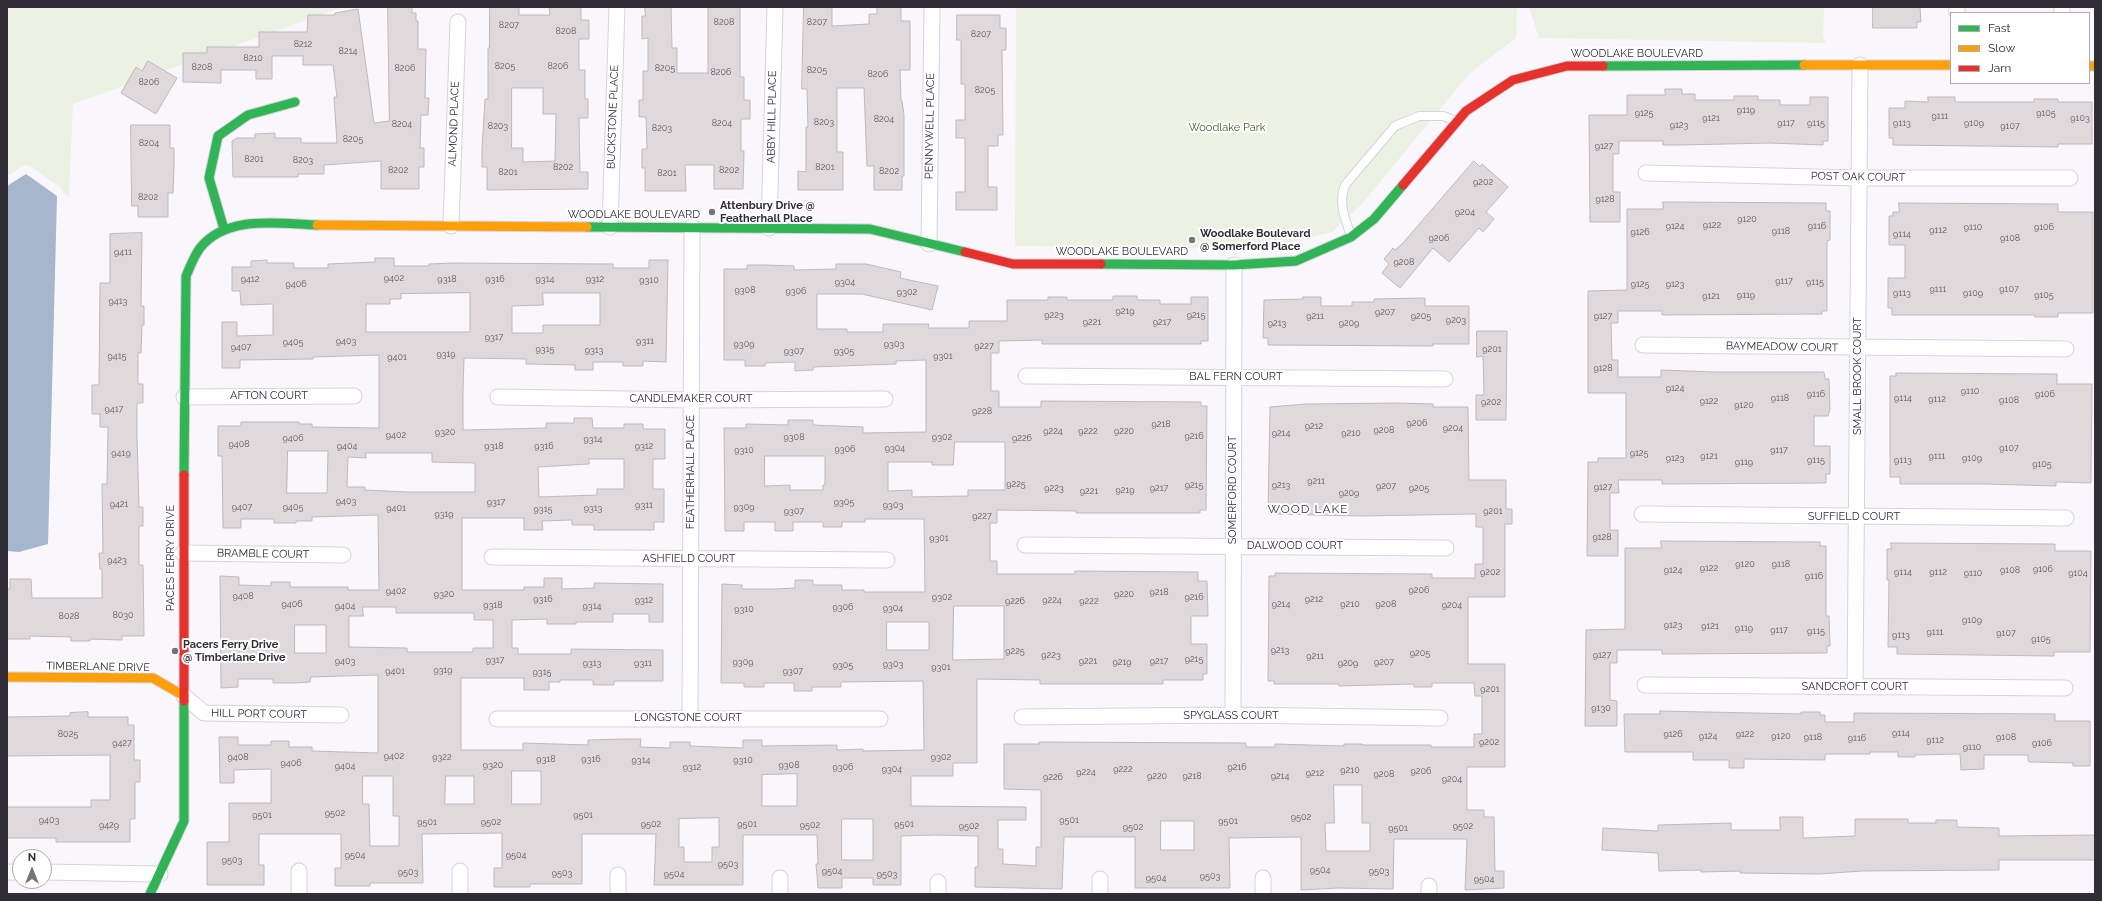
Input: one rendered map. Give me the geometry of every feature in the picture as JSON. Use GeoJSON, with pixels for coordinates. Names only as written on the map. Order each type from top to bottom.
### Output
{"type":"FeatureCollection","features":[{"type":"Feature","properties":{"kind":"street","name":"BUCKSTONE PLACE"},"geometry":{"type":"LineString","coordinates":[[610,227],[616,7]]}},
{"type":"Feature","properties":{"kind":"street","name":"ABBY HILL PLACE"},"geometry":{"type":"LineString","coordinates":[[770,228],[775,7]]}},
{"type":"Feature","properties":{"kind":"street","name":"PENNYWELL PLACE"},"geometry":{"type":"LineString","coordinates":[[928,244],[932,7]]}},
{"type":"Feature","properties":{"kind":"street","name":"ALMOND PLACE"},"geometry":{"type":"LineString","coordinates":[[450,226],[458,22]]}},
{"type":"Feature","properties":{"kind":"street","name":"SMALL BROOK COURT"},"geometry":{"type":"LineString","coordinates":[[1856,687],[1860,65]]}},
{"type":"Feature","properties":{"kind":"street","name":"WOODLAKE BOULEVARD"},"geometry":{"type":"LineString","coordinates":[[224,229],[251,224],[870,229],[1014,264],[1234,265],[1296,261],[1351,237],[1374,219],[1466,111],[1513,80],[1567,66],[1950,66]]}},
{"type":"Feature","properties":{"kind":"street"},"geometry":{"type":"LineString","coordinates":[[224,229],[209,178],[218,136],[248,115],[295,102]]}},
{"type":"Feature","properties":{"kind":"street","name":"POST OAK COURT"},"geometry":{"type":"LineString","coordinates":[[1646,173],[1859,178],[2070,178]]}},
{"type":"Feature","properties":{"kind":"street","name":"FEATHERHALL PLACE"},"geometry":{"type":"LineString","coordinates":[[690,717],[692,227]]}},
{"type":"Feature","properties":{"kind":"street","name":"PACES FERRY DRIVE"},"geometry":{"type":"LineString","coordinates":[[150,894],[184,821],[183,553],[186,276],[200,248],[224,229]]}},
{"type":"Feature","properties":{"kind":"street","name":"SOMERFORD COURT"},"geometry":{"type":"LineString","coordinates":[[1233,716],[1234,265]]}},
{"type":"Feature","properties":{"kind":"street","name":"BAYMEADOW COURT"},"geometry":{"type":"LineString","coordinates":[[1643,345],[2066,349]]}},
{"type":"Feature","properties":{"kind":"street","name":"BAL FERN COURT"},"geometry":{"type":"LineString","coordinates":[[1026,376],[1445,379]]}},
{"type":"Feature","properties":{"kind":"street","name":"AFTON COURT"},"geometry":{"type":"LineString","coordinates":[[184,397],[354,396]]}},
{"type":"Feature","properties":{"kind":"street","name":"CANDLEMAKER COURT"},"geometry":{"type":"LineString","coordinates":[[498,397],[692,400],[885,399]]}},
{"type":"Feature","properties":{"kind":"street","name":"SUFFIELD COURT"},"geometry":{"type":"LineString","coordinates":[[1642,514],[2066,518]]}},
{"type":"Feature","properties":{"kind":"street","name":"DALWOOD COURT"},"geometry":{"type":"LineString","coordinates":[[1025,545],[1446,548]]}},
{"type":"Feature","properties":{"kind":"street","name":"BRAMBLE COURT"},"geometry":{"type":"LineString","coordinates":[[183,553],[343,556]]}},
{"type":"Feature","properties":{"kind":"street","name":"ASHFIELD COURT"},"geometry":{"type":"LineString","coordinates":[[492,557],[887,560]]}},
{"type":"Feature","properties":{"kind":"street","name":"TIMBERLANE DRIVE"},"geometry":{"type":"LineString","coordinates":[[7,677],[153,678],[184,696]]}},
{"type":"Feature","properties":{"kind":"street","name":"SANDCROFT COURT"},"geometry":{"type":"LineString","coordinates":[[1644,685],[2065,688]]}},
{"type":"Feature","properties":{"kind":"street","name":"HILL PORT COURT"},"geometry":{"type":"LineString","coordinates":[[184,696],[204,713],[341,716]]}},
{"type":"Feature","properties":{"kind":"street","name":"SPYGLASS COURT"},"geometry":{"type":"LineString","coordinates":[[1022,717],[1233,716],[1440,718]]}},
{"type":"Feature","properties":{"kind":"street","name":"LONGSTONE COURT"},"geometry":{"type":"LineString","coordinates":[[497,719],[690,717],[880,718]]}},
{"type":"Feature","properties":{"kind":"street"},"geometry":{"type":"LineString","coordinates":[[298,894],[299,871]]}},
{"type":"Feature","properties":{"kind":"street"},"geometry":{"type":"LineString","coordinates":[[460,871],[460,894]]}},
{"type":"Feature","properties":{"kind":"street"},"geometry":{"type":"LineString","coordinates":[[52,872],[160,874]]}},
{"type":"Feature","properties":{"kind":"street"},"geometry":{"type":"LineString","coordinates":[[618,875],[618,894]]}},
{"type":"Feature","properties":{"kind":"street"},"geometry":{"type":"LineString","coordinates":[[780,878],[780,894]]}},
{"type":"Feature","properties":{"kind":"street"},"geometry":{"type":"LineString","coordinates":[[1262,894],[1263,878]]}},
{"type":"Feature","properties":{"kind":"lane"},"geometry":{"type":"LineString","coordinates":[[1351,237],[1342,210],[1341,195],[1345,185],[1395,126],[1419,116],[1443,116],[1457,121]]}},
{"type":"Feature","properties":{"kind":"green space"},"geometry":{"type":"Polygon","coordinates":[[[7,7],[343,7],[73,104],[69,197],[65,195],[61,188],[30,166],[25,165],[7,176],[7,7]]]}},
{"type":"Feature","properties":{"kind":"green space","name":"Woodlake Park"},"geometry":{"type":"Polygon","coordinates":[[[1016,7],[1517,7],[1516,38],[1468,75],[1362,204],[1332,232],[1264,249],[1015,246],[1016,7]]]}},
{"type":"Feature","properties":{"kind":"green space"},"geometry":{"type":"Polygon","coordinates":[[[1529,7],[1824,7],[1823,36],[1826,43],[1539,38],[1529,7]]]}},
{"type":"Feature","properties":{"kind":"water"},"geometry":{"type":"Polygon","coordinates":[[[26,174],[57,196],[48,544],[19,552],[7,551],[7,186],[26,174]]]}},
{"type":"Feature","properties":{"kind":"building"},"geometry":{"type":"Polygon","coordinates":[[[388,7],[412,7],[412,13],[416,13],[416,21],[418,21],[418,49],[426,49],[425,98],[429,98],[428,115],[421,115],[420,148],[424,148],[424,167],[419,167],[419,189],[381,189],[381,161],[324,165],[324,174],[298,174],[298,177],[233,177],[232,141],[237,138],[255,138],[255,134],[275,133],[275,138],[301,138],[301,143],[337,143],[334,97],[337,97],[333,65],[303,65],[303,56],[272,56],[272,79],[256,79],[256,70],[221,70],[221,83],[183,82],[183,53],[207,53],[207,47],[259,47],[259,32],[307,32],[308,15],[335,15],[335,13],[358,9],[374,123],[389,121],[388,7]]]}},
{"type":"Feature","properties":{"kind":"building"},"geometry":{"type":"Polygon","coordinates":[[[490,7],[519,7],[519,15],[550,15],[549,7],[581,7],[581,20],[589,20],[589,39],[579,39],[579,70],[585,70],[585,99],[588,99],[588,118],[579,118],[580,172],[588,172],[588,189],[487,190],[487,167],[482,167],[482,149],[485,99],[488,99],[490,7]],[[512,88],[512,148],[523,148],[523,162],[555,161],[556,114],[543,114],[543,88],[512,88]]]}},
{"type":"Feature","properties":{"kind":"building"},"geometry":{"type":"Polygon","coordinates":[[[645,7],[671,7],[672,48],[677,48],[677,73],[708,73],[708,7],[740,7],[740,77],[744,77],[744,100],[750,100],[750,119],[741,119],[741,151],[744,151],[743,189],[714,189],[714,165],[685,165],[686,191],[645,191],[645,168],[642,168],[642,149],[647,149],[646,117],[639,117],[639,100],[643,100],[643,71],[648,71],[648,38],[642,39],[642,16],[645,16],[645,7]]]}},
{"type":"Feature","properties":{"kind":"building"},"geometry":{"type":"Polygon","coordinates":[[[804,7],[832,7],[832,26],[869,24],[869,14],[877,14],[877,7],[901,7],[901,21],[910,21],[910,70],[900,70],[901,101],[904,115],[904,176],[902,176],[902,190],[874,190],[874,166],[867,166],[864,88],[837,88],[837,152],[843,152],[843,190],[798,190],[798,171],[806,172],[806,127],[808,127],[807,89],[802,89],[804,7]]]}},
{"type":"Feature","properties":{"kind":"building"},"geometry":{"type":"Polygon","coordinates":[[[1873,7],[1920,7],[1921,22],[1917,22],[1917,28],[1873,28],[1873,7]]]}},
{"type":"Feature","properties":{"kind":"building"},"geometry":{"type":"Polygon","coordinates":[[[957,15],[1000,15],[1000,28],[1006,28],[1006,50],[1002,50],[1003,135],[998,135],[998,146],[988,146],[988,187],[997,187],[997,210],[956,210],[956,192],[965,192],[965,138],[956,138],[956,120],[965,120],[965,84],[961,84],[961,40],[957,40],[957,15]]]}},
{"type":"Feature","properties":{"kind":"building"},"geometry":{"type":"Polygon","coordinates":[[[148,61],[177,78],[156,114],[121,93],[136,67],[142,71],[148,61]]]}},
{"type":"Feature","properties":{"kind":"building"},"geometry":{"type":"Polygon","coordinates":[[[1665,89],[1682,89],[1682,94],[1695,94],[1695,100],[1734,100],[1734,96],[1758,96],[1758,100],[1780,100],[1780,105],[1810,105],[1810,97],[1828,97],[1828,141],[1823,141],[1823,145],[1770,143],[1663,145],[1663,141],[1619,141],[1619,154],[1613,154],[1613,192],[1620,192],[1620,222],[1590,222],[1589,115],[1627,115],[1627,95],[1665,95],[1665,89]]]}},
{"type":"Feature","properties":{"kind":"building"},"geometry":{"type":"Polygon","coordinates":[[[1928,97],[1955,97],[1955,102],[2034,102],[2034,99],[2058,99],[2058,102],[2092,102],[2092,144],[2058,144],[2058,147],[1893,145],[1893,138],[1889,138],[1889,108],[1905,108],[1905,101],[1928,102],[1928,97]]]}},
{"type":"Feature","properties":{"kind":"building"},"geometry":{"type":"Polygon","coordinates":[[[131,125],[170,125],[170,148],[174,148],[174,168],[173,193],[168,193],[168,217],[138,217],[138,206],[132,206],[131,125]]]}},
{"type":"Feature","properties":{"kind":"building"},"geometry":{"type":"Polygon","coordinates":[[[1474,161],[1480,167],[1482,164],[1508,187],[1486,212],[1494,219],[1483,232],[1479,228],[1449,262],[1433,248],[1400,288],[1382,273],[1389,264],[1384,259],[1393,248],[1395,250],[1402,244],[1474,161]]]}},
{"type":"Feature","properties":{"kind":"building"},"geometry":{"type":"Polygon","coordinates":[[[1663,202],[1826,203],[1826,211],[1830,211],[1830,240],[1827,241],[1827,311],[1822,311],[1822,314],[1662,315],[1662,311],[1618,311],[1618,323],[1611,323],[1612,360],[1618,360],[1618,377],[1661,377],[1661,370],[1715,372],[1824,372],[1825,379],[1829,379],[1830,409],[1828,416],[1814,416],[1814,446],[1830,446],[1830,474],[1826,474],[1826,483],[1662,484],[1662,480],[1618,480],[1619,493],[1610,493],[1610,530],[1618,530],[1618,556],[1587,556],[1588,462],[1598,462],[1598,458],[1626,458],[1626,393],[1588,393],[1588,291],[1627,290],[1627,209],[1663,209],[1663,202]]]}},
{"type":"Feature","properties":{"kind":"building"},"geometry":{"type":"Polygon","coordinates":[[[1899,203],[2058,204],[2058,212],[2093,212],[2093,313],[2058,313],[2058,317],[2035,317],[2035,315],[1892,315],[1892,308],[1888,308],[1888,278],[1905,278],[1905,245],[1889,245],[1889,216],[1893,216],[1893,212],[1899,212],[1899,203]]]}},
{"type":"Feature","properties":{"kind":"building"},"geometry":{"type":"Polygon","coordinates":[[[142,233],[141,306],[144,306],[144,325],[142,325],[141,353],[138,353],[138,384],[143,384],[143,403],[137,403],[137,436],[139,507],[143,507],[143,526],[139,526],[139,565],[143,565],[144,636],[122,636],[122,640],[90,639],[90,641],[71,641],[71,637],[30,636],[30,639],[7,639],[7,589],[10,589],[10,579],[31,579],[32,598],[102,598],[102,569],[100,569],[99,553],[103,553],[102,484],[107,484],[108,427],[100,427],[100,414],[92,414],[92,385],[99,385],[100,283],[110,283],[110,234],[142,233]]]}},
{"type":"Feature","properties":{"kind":"building"},"geometry":{"type":"Polygon","coordinates":[[[375,258],[394,258],[394,266],[429,266],[429,264],[452,263],[613,264],[613,268],[649,268],[649,260],[668,260],[666,362],[643,361],[643,366],[623,366],[623,362],[593,362],[593,370],[575,370],[575,365],[526,364],[526,359],[464,358],[463,391],[463,430],[546,428],[546,423],[574,423],[574,418],[592,418],[593,428],[624,428],[624,424],[643,424],[643,429],[665,429],[665,459],[653,459],[653,489],[664,489],[664,522],[654,522],[654,530],[594,530],[594,525],[572,525],[572,520],[542,521],[543,530],[524,530],[524,518],[462,518],[462,590],[524,590],[524,587],[544,587],[544,578],[562,578],[562,589],[594,588],[594,583],[663,584],[663,622],[649,622],[649,614],[613,614],[613,622],[576,622],[576,624],[547,624],[547,619],[512,620],[512,648],[518,648],[518,654],[571,654],[571,649],[663,650],[663,681],[614,681],[614,685],[593,685],[593,680],[560,680],[560,682],[549,682],[549,690],[524,690],[524,678],[461,678],[461,750],[523,750],[523,743],[588,745],[588,740],[641,739],[640,747],[670,748],[670,742],[690,742],[690,746],[743,748],[743,740],[762,740],[762,746],[837,745],[837,750],[924,750],[923,681],[841,682],[841,687],[812,687],[812,691],[794,691],[794,683],[764,683],[764,687],[744,687],[744,683],[721,683],[722,584],[742,585],[742,589],[775,589],[795,588],[795,580],[813,580],[813,585],[842,585],[842,590],[864,590],[864,592],[925,592],[924,519],[865,519],[865,522],[842,522],[842,527],[823,527],[823,522],[793,522],[793,531],[775,531],[775,522],[744,522],[744,531],[725,531],[724,428],[746,428],[746,424],[788,425],[788,420],[813,420],[813,425],[863,427],[863,433],[926,432],[926,360],[896,361],[896,364],[813,367],[813,370],[795,371],[795,362],[765,363],[765,366],[745,366],[745,360],[724,360],[724,269],[747,269],[747,265],[766,265],[794,266],[794,270],[836,269],[836,264],[866,264],[901,272],[900,278],[938,286],[932,310],[862,294],[817,294],[817,329],[847,329],[847,332],[883,332],[883,324],[929,324],[928,328],[969,328],[969,321],[1007,321],[1007,300],[1048,300],[1048,297],[1067,297],[1067,300],[1113,300],[1113,296],[1137,296],[1137,300],[1160,300],[1160,304],[1191,304],[1191,297],[1208,297],[1208,341],[1201,341],[1201,344],[1042,344],[1042,340],[999,341],[999,353],[991,353],[991,391],[999,391],[999,407],[1041,407],[1041,401],[1201,402],[1201,406],[1207,406],[1206,510],[1200,510],[1200,513],[1076,513],[1076,511],[997,510],[997,523],[990,523],[990,561],[997,561],[997,574],[1075,574],[1075,571],[1198,572],[1198,581],[1207,581],[1208,616],[1191,616],[1191,644],[1207,644],[1207,674],[1203,674],[1203,680],[1163,680],[1163,684],[1040,684],[1040,680],[977,679],[977,763],[953,763],[953,776],[911,776],[911,806],[1026,807],[1026,820],[998,820],[998,849],[1003,849],[1003,864],[1036,866],[1036,847],[1041,847],[1041,790],[1004,789],[1004,744],[1039,744],[1039,742],[1246,743],[1246,747],[1275,747],[1275,744],[1344,746],[1344,744],[1362,744],[1474,747],[1474,734],[1482,734],[1482,696],[1475,696],[1474,683],[1432,683],[1432,687],[1414,687],[1414,684],[1339,686],[1339,684],[1274,684],[1274,681],[1268,681],[1269,576],[1275,576],[1275,573],[1432,574],[1432,578],[1475,578],[1475,564],[1483,564],[1483,527],[1476,527],[1476,514],[1362,516],[1274,514],[1274,510],[1268,510],[1270,407],[1305,404],[1398,403],[1433,404],[1433,407],[1468,407],[1469,480],[1506,480],[1506,509],[1512,509],[1512,524],[1505,524],[1505,597],[1468,597],[1468,664],[1505,664],[1505,767],[1467,767],[1467,810],[1484,810],[1484,817],[1494,817],[1495,871],[1504,871],[1504,888],[1465,890],[1467,839],[1394,839],[1393,889],[1339,888],[1301,890],[1301,837],[1229,838],[1230,888],[1135,888],[1135,837],[1064,837],[1062,889],[975,887],[975,867],[978,867],[978,836],[935,835],[901,836],[901,885],[873,885],[873,878],[842,878],[842,888],[818,888],[816,864],[818,864],[817,835],[743,835],[743,885],[654,885],[656,834],[582,834],[582,884],[530,884],[530,887],[494,887],[494,868],[502,868],[502,833],[422,834],[423,883],[370,883],[370,886],[335,886],[335,868],[341,868],[341,834],[259,834],[259,865],[264,865],[264,885],[207,885],[207,842],[229,842],[229,803],[271,803],[271,769],[234,770],[234,783],[220,783],[219,737],[238,737],[238,745],[271,745],[271,741],[289,741],[289,747],[312,747],[312,751],[378,753],[378,675],[311,677],[310,682],[296,683],[273,683],[273,679],[238,679],[238,687],[221,688],[220,576],[239,577],[239,585],[271,586],[271,582],[290,582],[290,587],[348,587],[348,590],[379,590],[378,515],[312,517],[312,521],[296,521],[296,523],[274,523],[274,519],[241,519],[241,528],[223,528],[222,456],[218,456],[218,426],[241,426],[241,422],[299,422],[299,424],[312,424],[312,427],[379,428],[379,355],[313,357],[313,359],[240,360],[240,368],[222,368],[222,322],[237,322],[237,336],[273,335],[273,304],[241,305],[240,291],[232,291],[232,267],[251,267],[251,261],[267,260],[267,263],[294,263],[294,268],[328,268],[328,264],[375,262],[375,258]],[[470,293],[401,294],[401,299],[390,299],[390,304],[366,304],[366,332],[470,332],[470,293]],[[543,293],[543,305],[512,306],[512,333],[543,333],[543,325],[600,325],[600,293],[543,293]],[[955,442],[953,465],[932,465],[932,462],[888,462],[888,491],[912,490],[912,497],[968,496],[968,490],[1005,490],[1005,442],[955,442]],[[288,451],[287,493],[327,493],[328,451],[288,451]],[[366,453],[366,458],[348,457],[347,487],[365,487],[365,490],[408,492],[475,492],[475,463],[432,462],[432,453],[366,453]],[[765,456],[765,486],[790,485],[790,490],[823,490],[823,485],[825,485],[825,456],[765,456]],[[589,459],[589,464],[538,467],[539,497],[597,495],[597,489],[624,489],[624,459],[589,459]],[[954,606],[953,660],[1004,659],[1004,606],[954,606]],[[363,607],[363,616],[349,616],[349,647],[407,648],[407,652],[473,652],[473,648],[493,648],[493,620],[474,620],[474,613],[396,613],[396,607],[363,607]],[[887,622],[887,650],[929,650],[929,622],[887,622]],[[295,625],[295,653],[326,653],[326,625],[295,625]],[[512,771],[512,804],[541,804],[541,771],[512,771]],[[797,774],[762,775],[762,806],[797,806],[797,774]],[[363,776],[363,804],[369,804],[370,846],[399,846],[399,816],[393,816],[393,776],[363,776]],[[446,776],[445,804],[474,804],[474,776],[446,776]],[[1334,785],[1334,823],[1325,823],[1326,851],[1370,851],[1370,823],[1362,823],[1362,785],[1334,785]],[[719,818],[679,819],[679,847],[684,847],[684,862],[712,862],[712,847],[719,847],[719,818]],[[842,819],[842,860],[873,860],[873,819],[842,819]],[[1161,821],[1161,850],[1194,850],[1194,821],[1161,821]]]}},
{"type":"Feature","properties":{"kind":"building"},"geometry":{"type":"Polygon","coordinates":[[[1303,297],[1321,297],[1321,306],[1352,306],[1352,302],[1374,302],[1374,299],[1425,298],[1425,306],[1469,306],[1469,344],[1433,344],[1433,346],[1268,345],[1268,338],[1263,338],[1264,300],[1303,299],[1303,297]]]}},
{"type":"Feature","properties":{"kind":"building"},"geometry":{"type":"Polygon","coordinates":[[[1477,331],[1507,331],[1506,420],[1476,420],[1476,395],[1484,395],[1483,356],[1477,357],[1477,331]]]}},
{"type":"Feature","properties":{"kind":"building"},"geometry":{"type":"Polygon","coordinates":[[[1896,373],[2057,374],[2057,384],[2092,384],[2091,483],[2056,482],[2056,486],[1900,484],[1900,477],[1890,477],[1890,376],[1896,376],[1896,373]]]}},
{"type":"Feature","properties":{"kind":"building"},"geometry":{"type":"Polygon","coordinates":[[[1661,541],[1820,542],[1820,546],[1826,546],[1826,616],[1829,616],[1830,646],[1827,646],[1827,653],[1662,654],[1662,650],[1617,650],[1617,663],[1610,663],[1610,700],[1617,701],[1617,726],[1585,726],[1586,630],[1625,629],[1625,548],[1661,548],[1661,541]]]}},
{"type":"Feature","properties":{"kind":"building"},"geometry":{"type":"Polygon","coordinates":[[[1891,543],[2055,544],[2055,551],[2091,551],[2090,652],[2054,652],[2054,656],[1897,654],[1897,647],[1888,647],[1889,580],[1887,580],[1887,549],[1891,549],[1891,543]]]}},
{"type":"Feature","properties":{"kind":"building"},"geometry":{"type":"Polygon","coordinates":[[[1660,711],[1801,714],[1801,712],[1820,712],[1820,715],[1825,715],[1825,722],[1854,722],[1854,713],[2055,714],[2055,721],[2090,721],[2090,766],[2073,766],[2073,763],[2030,762],[2028,761],[2028,755],[1984,755],[1984,769],[1961,770],[1960,754],[1898,757],[1898,752],[1870,752],[1870,754],[1825,754],[1825,760],[1744,759],[1744,768],[1729,768],[1729,760],[1693,760],[1693,752],[1625,752],[1624,714],[1660,714],[1660,711]]]}},
{"type":"Feature","properties":{"kind":"building"},"geometry":{"type":"Polygon","coordinates":[[[88,712],[88,717],[128,717],[128,725],[134,725],[134,760],[140,760],[140,782],[135,782],[135,819],[130,819],[130,842],[56,842],[56,838],[7,838],[7,807],[91,807],[91,800],[110,800],[110,755],[7,756],[7,717],[70,716],[70,713],[88,712]]]}},
{"type":"Feature","properties":{"kind":"building"},"geometry":{"type":"Polygon","coordinates":[[[1780,817],[1803,817],[1803,838],[1855,836],[1855,819],[1908,819],[1908,823],[1936,823],[1936,820],[1957,820],[1957,827],[1999,828],[1999,836],[2095,835],[2095,860],[1999,860],[1999,870],[1862,871],[1819,874],[1740,873],[1740,871],[1701,872],[1701,870],[1659,871],[1658,853],[1602,850],[1603,828],[1658,831],[1658,825],[1731,823],[1731,830],[1780,830],[1780,817]]]}},
{"type":"Feature","properties":{"kind":"traffic: fast"},"geometry":{"type":"LineString","coordinates":[[1603,66],[1804,65]]}},
{"type":"Feature","properties":{"kind":"traffic: fast"},"geometry":{"type":"LineString","coordinates":[[224,229],[209,178],[218,136],[248,115],[295,102]]}},
{"type":"Feature","properties":{"kind":"traffic: fast"},"geometry":{"type":"LineString","coordinates":[[1101,264],[1234,265],[1296,261],[1351,237],[1374,219],[1403,185]]}},
{"type":"Feature","properties":{"kind":"traffic: fast"},"geometry":{"type":"LineString","coordinates":[[184,475],[186,276],[196,254],[211,237],[224,230],[239,226],[255,223],[317,225]]}},
{"type":"Feature","properties":{"kind":"traffic: fast"},"geometry":{"type":"LineString","coordinates":[[587,227],[870,229],[965,252]]}},
{"type":"Feature","properties":{"kind":"traffic: fast"},"geometry":{"type":"LineString","coordinates":[[150,894],[184,821],[184,701]]}},
{"type":"Feature","properties":{"kind":"traffic: slow"},"geometry":{"type":"LineString","coordinates":[[1804,65],[1950,65]]}},
{"type":"Feature","properties":{"kind":"traffic: slow"},"geometry":{"type":"LineString","coordinates":[[2090,66],[2095,66]]}},
{"type":"Feature","properties":{"kind":"traffic: slow"},"geometry":{"type":"LineString","coordinates":[[317,225],[587,227]]}},
{"type":"Feature","properties":{"kind":"traffic: slow"},"geometry":{"type":"LineString","coordinates":[[7,677],[153,678],[184,696]]}},
{"type":"Feature","properties":{"kind":"traffic: jam"},"geometry":{"type":"LineString","coordinates":[[1403,185],[1466,111],[1513,80],[1567,66],[1603,66]]}},
{"type":"Feature","properties":{"kind":"traffic: jam"},"geometry":{"type":"LineString","coordinates":[[965,252],[1013,264],[1101,264]]}},
{"type":"Feature","properties":{"kind":"traffic: jam"},"geometry":{"type":"LineString","coordinates":[[184,475],[184,701]]}},
{"type":"Feature","properties":{"kind":"place","name":"Attenbury Drive @ Featherhall Place"},"geometry":{"type":"Point","coordinates":[712,212]}},
{"type":"Feature","properties":{"kind":"place","name":"Woodlake Boulevard @ Somerford Place"},"geometry":{"type":"Point","coordinates":[1192,240]}},
{"type":"Feature","properties":{"kind":"place","name":"Pacers Ferry Drive @ Timberlane Drive"},"geometry":{"type":"Point","coordinates":[175,651]}},
{"type":"Feature","properties":{"kind":"district","name":"WOOD LAKE"},"geometry":{"type":"Point","coordinates":[1308,509]}}]}
